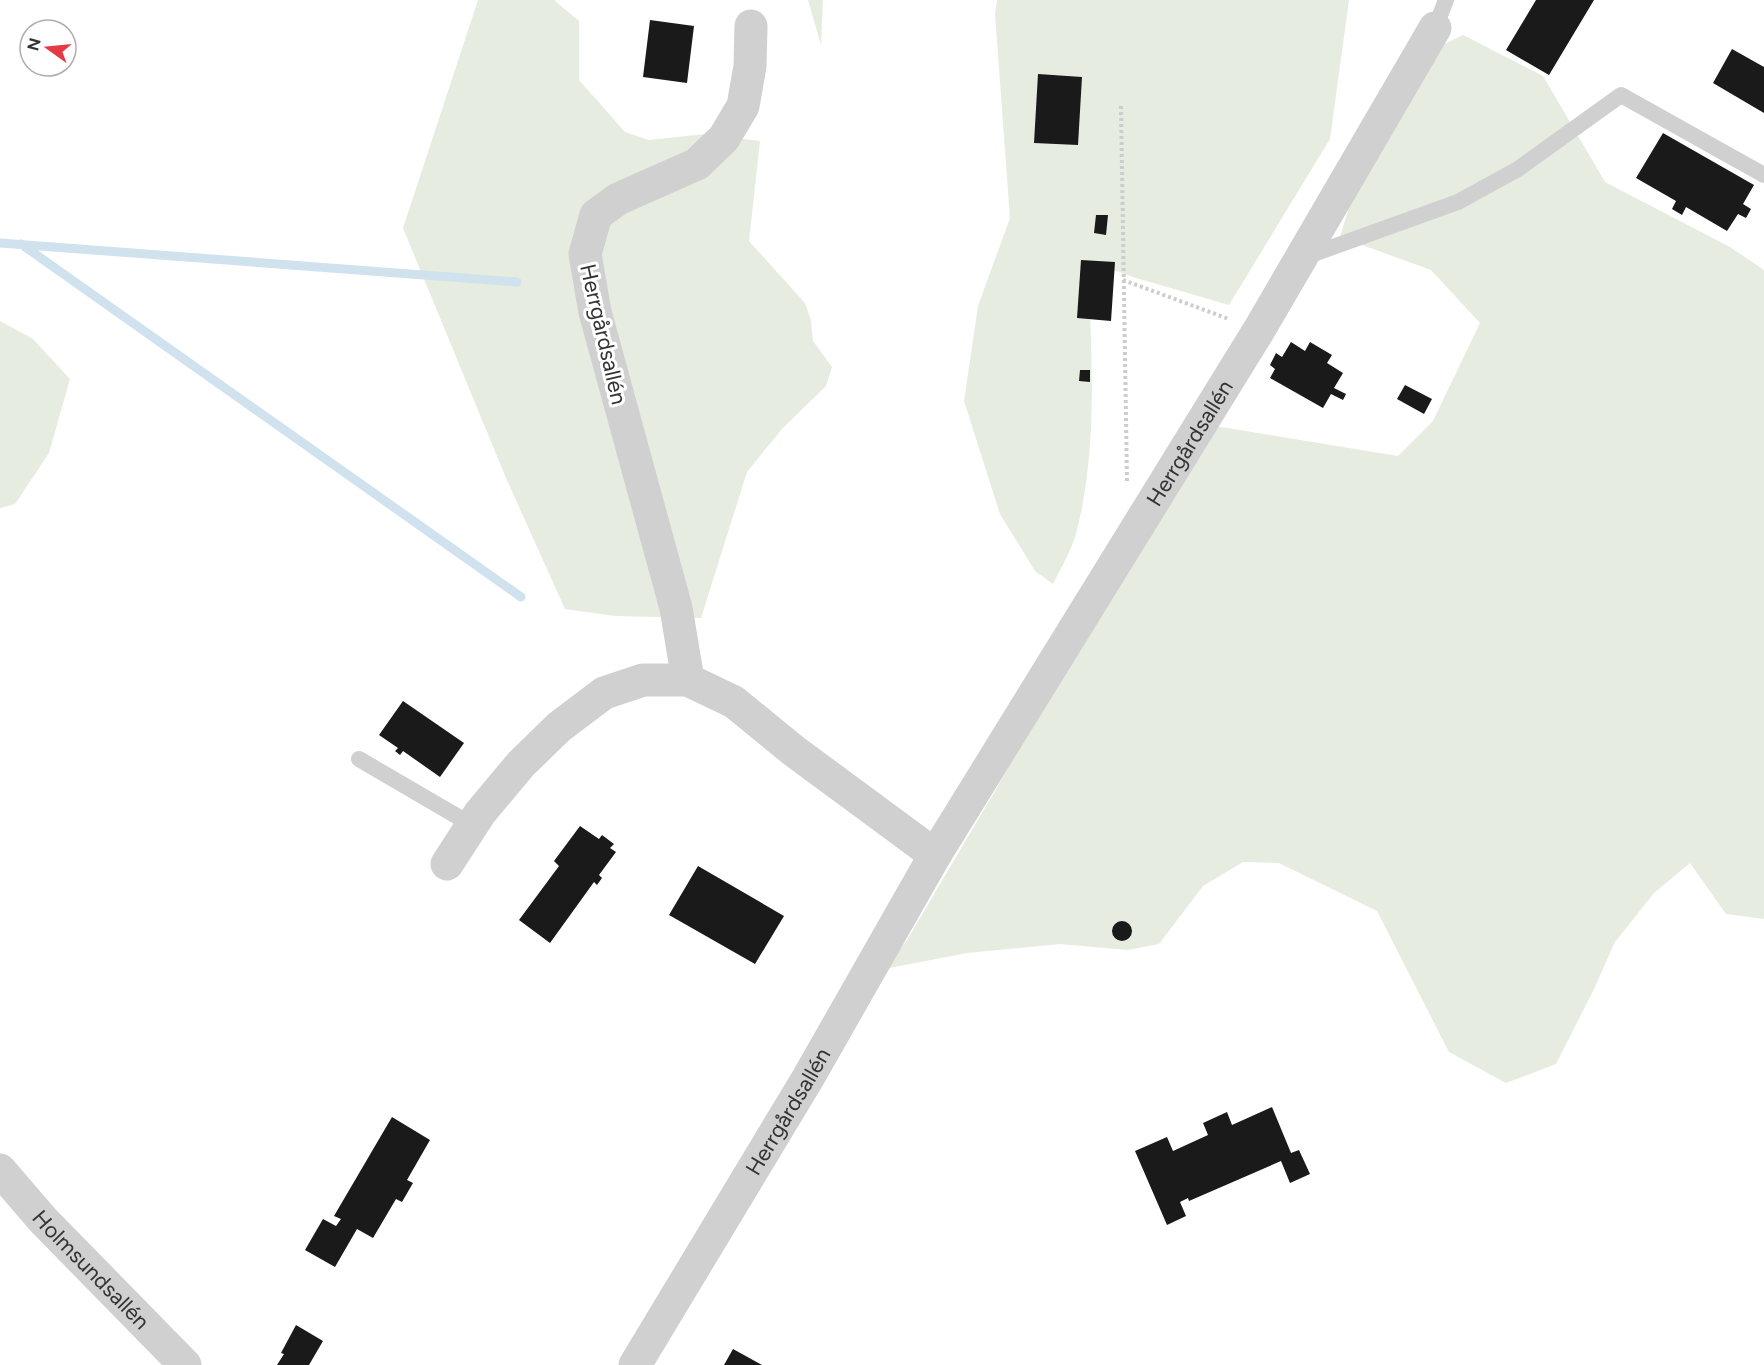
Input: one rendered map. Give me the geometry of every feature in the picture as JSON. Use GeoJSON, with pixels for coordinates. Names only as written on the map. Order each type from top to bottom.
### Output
{"type":"FeatureCollection","features":[{"type":"Feature","properties":{"kind":"street","name":"Herrgårdsallén"},"geometry":{"type":"LineString","coordinates":[[635,1365],[808,1078],[935,855],[1259,330],[1441,14]]}},
{"type":"Feature","properties":{"kind":"street","name":"Herrgårdsallén"},"geometry":{"type":"LineString","coordinates":[[688,680],[676,608],[596,312],[585,254],[596,214],[618,199],[698,164],[724,138],[743,106],[750,66],[752,26]]}},
{"type":"Feature","properties":{"kind":"street"},"geometry":{"type":"LineString","coordinates":[[447,864],[472,825],[521,764],[559,727],[604,693],[643,680],[688,680],[734,702],[794,751],[935,855]]}},
{"type":"Feature","properties":{"kind":"street","name":"Holmsundsallén"},"geometry":{"type":"LineString","coordinates":[[0,1170],[43,1220],[185,1365]]}},
{"type":"Feature","properties":{"kind":"lane"},"geometry":{"type":"LineString","coordinates":[[1301,258],[1458,202],[1518,169],[1621,95],[1764,175]]}},
{"type":"Feature","properties":{"kind":"lane"},"geometry":{"type":"LineString","coordinates":[[359,759],[472,825]]}},
{"type":"Feature","properties":{"kind":"path"},"geometry":{"type":"LineString","coordinates":[[1120,106],[1127,484]]}},
{"type":"Feature","properties":{"kind":"path"},"geometry":{"type":"LineString","coordinates":[[1123,280],[1259,330]]}},
{"type":"Feature","properties":{"kind":"shaded area"},"geometry":{"type":"Polygon","coordinates":[[[478,0],[554,0],[579,21],[579,80],[625,132],[649,140],[705,134],[760,141],[749,241],[805,303],[811,320],[813,341],[832,367],[826,386],[782,429],[747,472],[701,618],[615,616],[565,609],[506,478],[403,228],[478,0]]]}},
{"type":"Feature","properties":{"kind":"shaded area"},"geometry":{"type":"Polygon","coordinates":[[[808,0],[823,0],[821,45],[808,0]]]}},
{"type":"Feature","properties":{"kind":"shaded area"},"geometry":{"type":"Polygon","coordinates":[[[997,0],[1349,0],[1330,139],[1229,305],[1136,278],[1088,261],[1092,399],[1088,467],[1076,534],[1053,584],[1035,571],[1000,514],[964,401],[978,306],[1010,218],[995,14],[997,0]]]}},
{"type":"Feature","properties":{"kind":"shaded area"},"geometry":{"type":"Polygon","coordinates":[[[1463,35],[1543,76],[1605,182],[1730,247],[1764,270],[1764,919],[1726,914],[1690,863],[1654,893],[1615,942],[1556,1064],[1506,1083],[1449,1052],[1377,911],[1279,863],[1243,862],[1203,886],[1159,944],[1128,950],[1060,944],[967,953],[884,969],[907,940],[995,791],[1097,608],[1215,426],[1398,456],[1433,421],[1480,323],[1431,270],[1340,237],[1353,194],[1436,48],[1463,35]]]}},
{"type":"Feature","properties":{"kind":"shaded area"},"geometry":{"type":"Polygon","coordinates":[[[0,321],[33,339],[70,379],[49,453],[15,504],[0,508],[0,321]]]}},
{"type":"Feature","properties":{"kind":"building"},"geometry":{"type":"Polygon","coordinates":[[[1536,0],[1594,0],[1549,75],[1506,50],[1536,0]]]}},
{"type":"Feature","properties":{"kind":"building"},"geometry":{"type":"Polygon","coordinates":[[[650,20],[694,26],[687,83],[643,77],[650,20]]]}},
{"type":"Feature","properties":{"kind":"building"},"geometry":{"type":"Polygon","coordinates":[[[1732,49],[1764,67],[1764,113],[1713,83],[1732,49]]]}},
{"type":"Feature","properties":{"kind":"building"},"geometry":{"type":"Polygon","coordinates":[[[1038,74],[1082,77],[1078,145],[1034,143],[1038,74]]]}},
{"type":"Feature","properties":{"kind":"building"},"geometry":{"type":"Polygon","coordinates":[[[1663,133],[1754,185],[1743,204],[1751,209],[1746,218],[1738,214],[1727,231],[1686,207],[1682,215],[1672,209],[1676,201],[1636,178],[1663,133]]]}},
{"type":"Feature","properties":{"kind":"building"},"geometry":{"type":"Polygon","coordinates":[[[1096,215],[1108,215],[1106,235],[1094,233],[1096,215]]]}},
{"type":"Feature","properties":{"kind":"building"},"geometry":{"type":"Polygon","coordinates":[[[1081,260],[1115,262],[1111,321],[1077,318],[1081,260]]]}},
{"type":"Feature","properties":{"kind":"building"},"geometry":{"type":"Polygon","coordinates":[[[1291,342],[1305,351],[1310,342],[1332,355],[1327,363],[1343,373],[1334,388],[1346,394],[1343,400],[1331,394],[1323,408],[1270,378],[1275,369],[1270,365],[1276,353],[1282,357],[1291,342]]]}},
{"type":"Feature","properties":{"kind":"building"},"geometry":{"type":"Polygon","coordinates":[[[1080,370],[1090,370],[1090,382],[1079,381],[1080,370]]]}},
{"type":"Feature","properties":{"kind":"building"},"geometry":{"type":"Polygon","coordinates":[[[1405,385],[1432,399],[1424,414],[1397,399],[1405,385]]]}},
{"type":"Feature","properties":{"kind":"building"},"geometry":{"type":"Polygon","coordinates":[[[403,701],[464,743],[440,777],[403,751],[400,755],[395,751],[398,748],[379,735],[403,701]]]}},
{"type":"Feature","properties":{"kind":"building"},"geometry":{"type":"Polygon","coordinates":[[[580,826],[599,839],[602,835],[614,844],[610,848],[616,852],[599,875],[602,878],[597,885],[594,882],[550,943],[519,920],[559,866],[554,861],[580,826]]]}},
{"type":"Feature","properties":{"kind":"building"},"geometry":{"type":"Polygon","coordinates":[[[698,866],[784,916],[755,964],[669,915],[698,866]]]}},
{"type":"Feature","properties":{"kind":"building"},"geometry":{"type":"Polygon","coordinates":[[[1118,921],[1126,921],[1132,927],[1132,935],[1126,941],[1118,941],[1112,935],[1112,927],[1118,921]]]}},
{"type":"Feature","properties":{"kind":"building"},"geometry":{"type":"Polygon","coordinates":[[[1272,1107],[1291,1153],[1299,1150],[1310,1174],[1290,1183],[1281,1161],[1189,1201],[1188,1198],[1180,1202],[1186,1216],[1167,1225],[1135,1151],[1167,1137],[1173,1151],[1208,1135],[1203,1123],[1227,1112],[1232,1125],[1272,1107]]]}},
{"type":"Feature","properties":{"kind":"building"},"geometry":{"type":"Polygon","coordinates":[[[392,1117],[430,1140],[407,1180],[413,1183],[402,1202],[396,1199],[373,1238],[357,1229],[335,1267],[305,1250],[323,1219],[336,1226],[341,1219],[334,1216],[392,1117]]]}},
{"type":"Feature","properties":{"kind":"building"},"geometry":{"type":"Polygon","coordinates":[[[296,1325],[323,1341],[309,1365],[277,1365],[284,1354],[281,1353],[296,1325]]]}},
{"type":"Feature","properties":{"kind":"building"},"geometry":{"type":"Polygon","coordinates":[[[733,1349],[762,1365],[724,1365],[733,1349]]]}},
{"type":"Feature","properties":{"kind":"waterway"},"geometry":{"type":"LineString","coordinates":[[0,243],[517,282]]}},
{"type":"Feature","properties":{"kind":"waterway"},"geometry":{"type":"LineString","coordinates":[[21,244],[521,597]]}}]}
